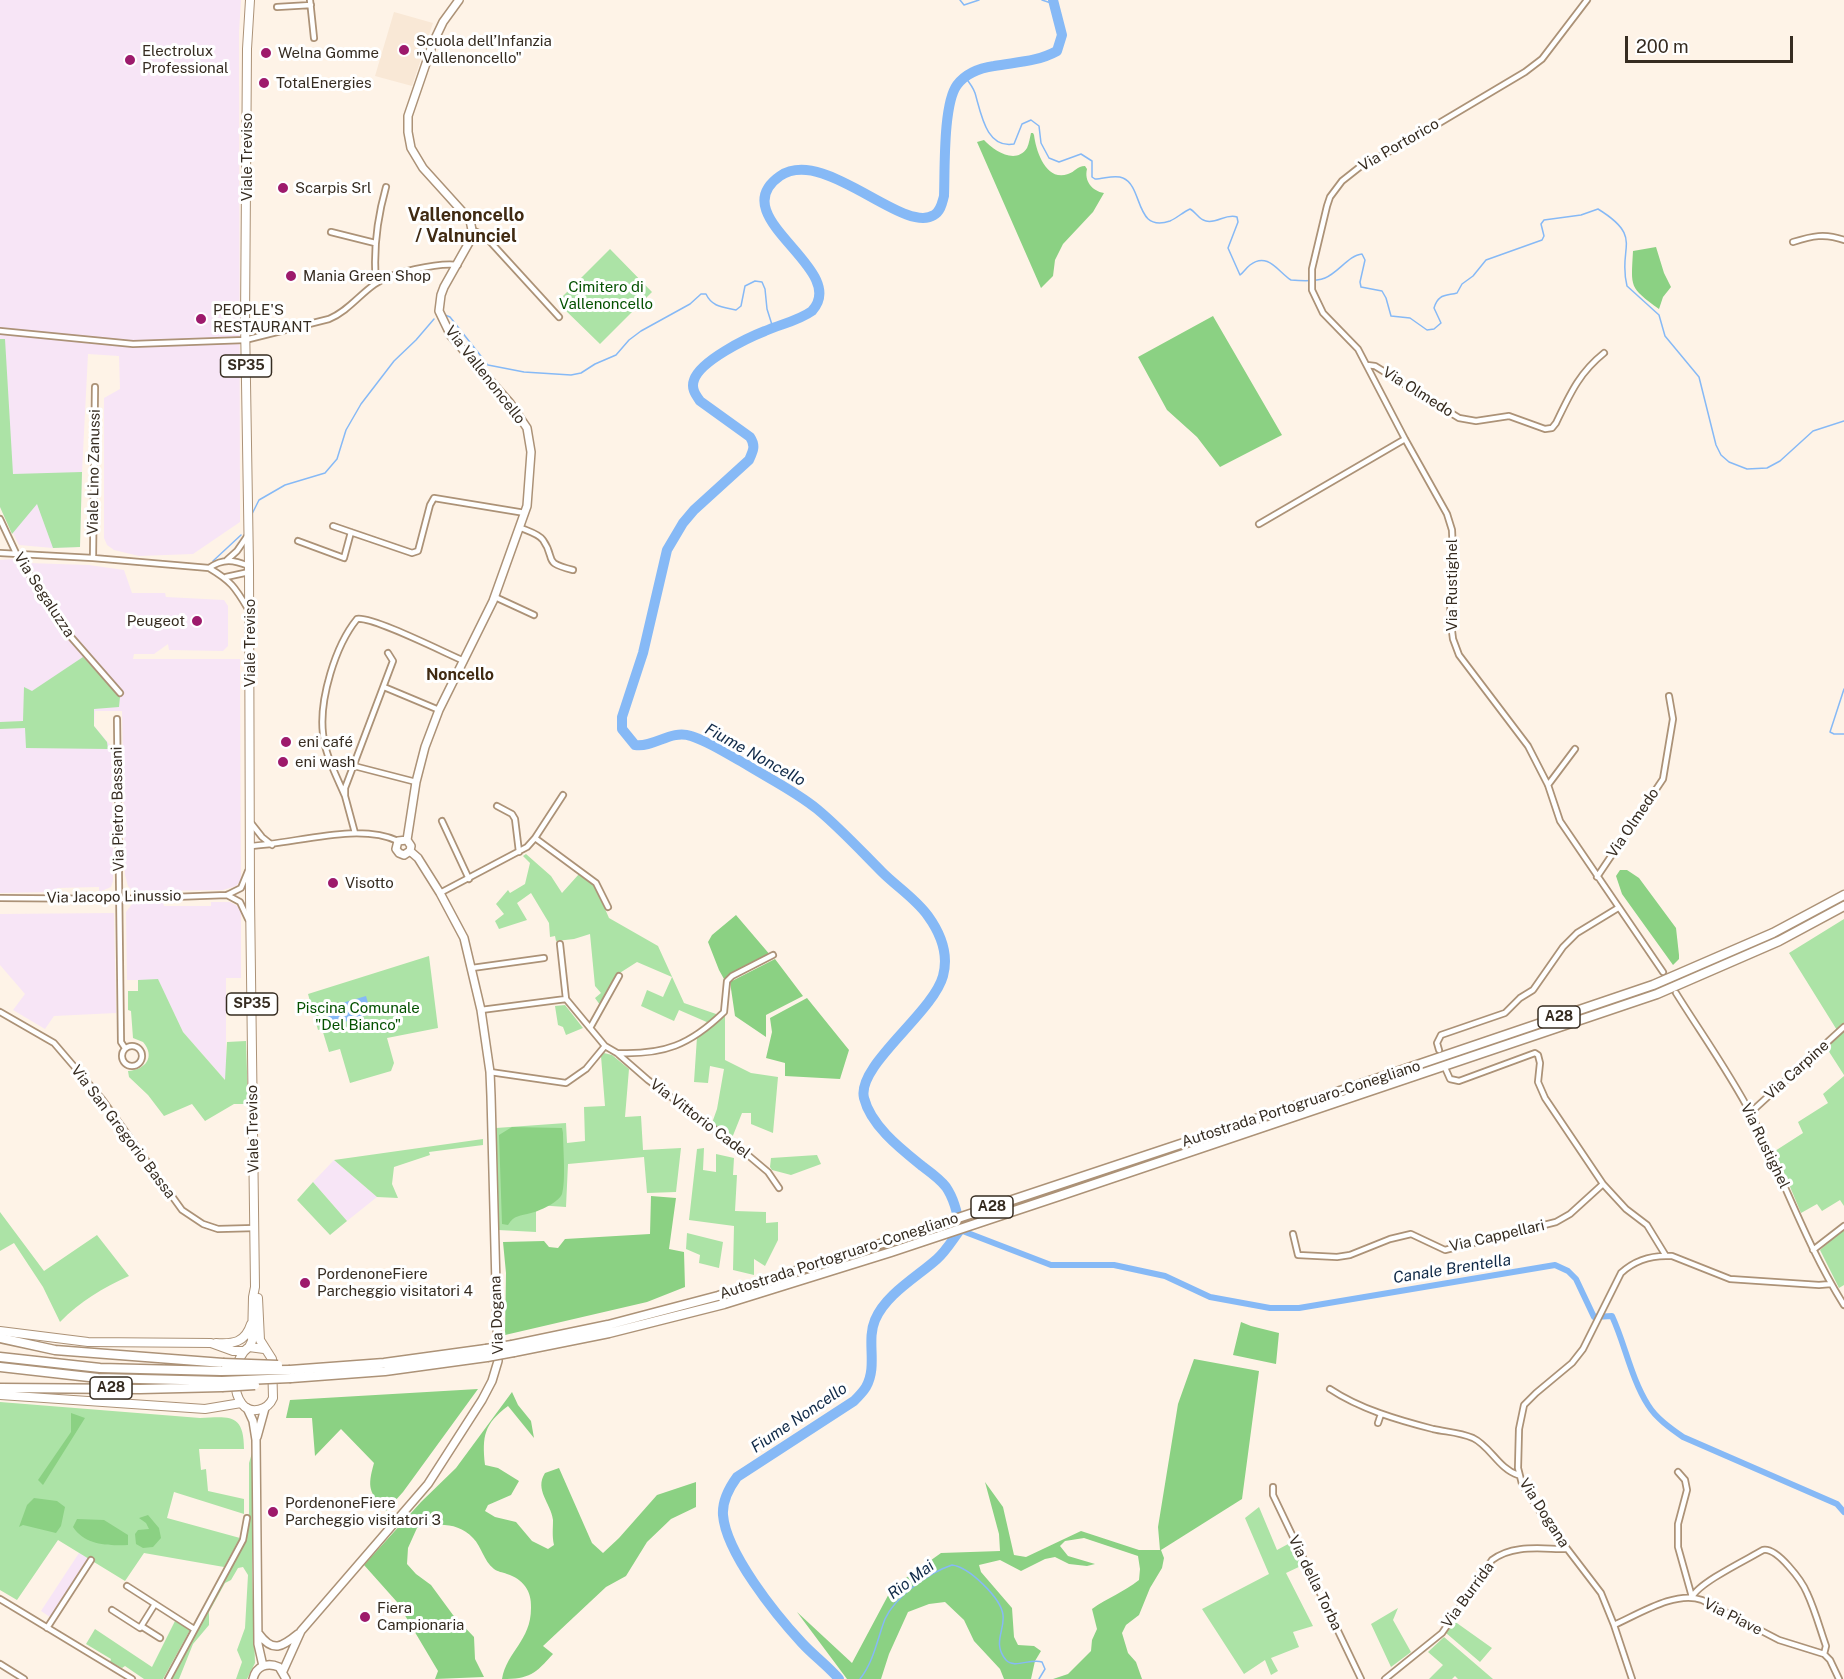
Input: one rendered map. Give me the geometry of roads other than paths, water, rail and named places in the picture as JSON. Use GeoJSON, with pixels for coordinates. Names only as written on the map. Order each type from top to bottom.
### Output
{"type":"FeatureCollection","features":[{"type":"Feature","properties":{"kind":"highway","name":"Autostrada Portogruaro-Conegliano"},"geometry":{"type":"LineString","coordinates":[[0,1367],[98,1378],[291,1374],[326,1377],[428,1367],[513,1348],[609,1333],[724,1304],[901,1249],[1653,986],[1773,933],[1844,895]]}},
{"type":"Feature","properties":{"kind":"highway","name":"Autostrada Portogruaro-Conegliano"},"geometry":{"type":"LineString","coordinates":[[513,1348],[718,1296],[1657,994],[1779,941],[1844,906]]}},
{"type":"Feature","properties":{"kind":"highway"},"geometry":{"type":"LineString","coordinates":[[0,1338],[55,1350],[222,1376]]}},
{"type":"Feature","properties":{"kind":"highway","name":"Autostrada Portogruaro-Conegliano"},"geometry":{"type":"LineString","coordinates":[[291,1374],[336,1366],[487,1353]]}},
{"type":"Feature","properties":{"kind":"highway","name":"Autostrada Portogruaro-Conegliano"},"geometry":{"type":"LineString","coordinates":[[0,1357],[100,1368],[222,1376]]}},
{"type":"Feature","properties":{"kind":"highway","name":"A28"},"geometry":{"type":"LineString","coordinates":[[0,1388],[150,1389],[222,1376],[291,1374]]}},
{"type":"Feature","properties":{"kind":"main road","name":"Viale Treviso"},"geometry":{"type":"LineString","coordinates":[[244,1405],[238,1396],[236,1366],[252,1341],[255,1287],[250,895],[250,612],[245,340],[247,49],[250,0]]}},
{"type":"Feature","properties":{"kind":"main road","name":"Viale Treviso"},"geometry":{"type":"LineString","coordinates":[[255,1287],[258,1297],[259,1335],[272,1359],[273,1398],[265,1408]]}},
{"type":"Feature","properties":{"kind":"main road"},"geometry":{"type":"LineString","coordinates":[[0,1331],[88,1342],[231,1344],[242,1340],[253,1320]]}},
{"type":"Feature","properties":{"kind":"main road"},"geometry":{"type":"LineString","coordinates":[[211,1343],[232,1351],[264,1348]]}},
{"type":"Feature","properties":{"kind":"main road"},"geometry":{"type":"LineString","coordinates":[[0,1395],[205,1409],[244,1405],[257,1410],[265,1408]]}},
{"type":"Feature","properties":{"kind":"street"},"geometry":{"type":"LineString","coordinates":[[459,0],[443,22],[433,43],[408,116],[411,148],[423,168],[470,220],[472,230],[485,236],[559,317]]}},
{"type":"Feature","properties":{"kind":"street","name":"Via Portorico"},"geometry":{"type":"LineString","coordinates":[[1367,365],[1358,349],[1323,313],[1316,302],[1312,284],[1312,269],[1330,197],[1342,181],[1361,166],[1404,144],[1542,60],[1587,0]]}},
{"type":"Feature","properties":{"kind":"street"},"geometry":{"type":"LineString","coordinates":[[277,7],[310,2],[314,38]]}},
{"type":"Feature","properties":{"kind":"street"},"geometry":{"type":"LineString","coordinates":[[376,283],[375,243],[378,217],[386,186]]}},
{"type":"Feature","properties":{"kind":"street","name":"Via Vallenoncello"},"geometry":{"type":"LineString","coordinates":[[407,840],[416,782],[425,747],[439,710],[495,597],[521,528],[530,478],[531,452],[527,428],[510,403],[451,336],[439,311],[441,295],[471,239],[472,230]]}},
{"type":"Feature","properties":{"kind":"street"},"geometry":{"type":"LineString","coordinates":[[331,232],[375,243]]}},
{"type":"Feature","properties":{"kind":"street"},"geometry":{"type":"LineString","coordinates":[[1792,242],[1822,235],[1844,240]]}},
{"type":"Feature","properties":{"kind":"street"},"geometry":{"type":"LineString","coordinates":[[0,331],[133,344],[245,340],[318,323],[340,314],[376,283],[404,273],[440,265],[458,264]]}},
{"type":"Feature","properties":{"kind":"street","name":"Via Olmedo"},"geometry":{"type":"LineString","coordinates":[[1367,365],[1375,366],[1460,418],[1476,421],[1509,416],[1545,429],[1552,428],[1557,423],[1576,381],[1604,352]]}},
{"type":"Feature","properties":{"kind":"street","name":"Via Rustighel"},"geometry":{"type":"LineString","coordinates":[[1367,365],[1404,439],[1447,514],[1452,530],[1453,554],[1450,615],[1453,639],[1459,655],[1528,746],[1548,785],[1560,821],[1663,972]]}},
{"type":"Feature","properties":{"kind":"street","name":"Viale Lino Zanussi"},"geometry":{"type":"LineString","coordinates":[[93,558],[95,387]]}},
{"type":"Feature","properties":{"kind":"street"},"geometry":{"type":"LineString","coordinates":[[1259,524],[1404,439]]}},
{"type":"Feature","properties":{"kind":"street"},"geometry":{"type":"LineString","coordinates":[[333,526],[412,553],[418,551],[430,505],[434,498],[525,513]]}},
{"type":"Feature","properties":{"kind":"street","name":"Via Segaluzza"},"geometry":{"type":"LineString","coordinates":[[0,519],[16,553],[64,629],[120,693]]}},
{"type":"Feature","properties":{"kind":"street"},"geometry":{"type":"LineString","coordinates":[[521,528],[543,540],[550,560],[556,565],[573,570]]}},
{"type":"Feature","properties":{"kind":"street"},"geometry":{"type":"LineString","coordinates":[[298,541],[344,558],[351,532]]}},
{"type":"Feature","properties":{"kind":"street"},"geometry":{"type":"LineString","coordinates":[[227,560],[249,534]]}},
{"type":"Feature","properties":{"kind":"street"},"geometry":{"type":"LineString","coordinates":[[0,553],[209,568],[226,578],[237,589],[250,612]]}},
{"type":"Feature","properties":{"kind":"street"},"geometry":{"type":"LineString","coordinates":[[209,568],[227,560],[238,561],[249,569]]}},
{"type":"Feature","properties":{"kind":"street"},"geometry":{"type":"LineString","coordinates":[[226,578],[249,569]]}},
{"type":"Feature","properties":{"kind":"street"},"geometry":{"type":"LineString","coordinates":[[495,597],[534,615]]}},
{"type":"Feature","properties":{"kind":"street"},"geometry":{"type":"LineString","coordinates":[[355,833],[345,796],[323,736],[322,718],[326,693],[331,671],[342,642],[357,619],[362,618],[464,661]]}},
{"type":"Feature","properties":{"kind":"street"},"geometry":{"type":"LineString","coordinates":[[345,796],[345,788],[393,661],[388,653]]}},
{"type":"Feature","properties":{"kind":"street"},"geometry":{"type":"LineString","coordinates":[[384,687],[439,710]]}},
{"type":"Feature","properties":{"kind":"street","name":"Via Olmedo"},"geometry":{"type":"LineString","coordinates":[[1597,877],[1664,779],[1673,719],[1669,696]]}},
{"type":"Feature","properties":{"kind":"street","name":"Via Pietro Bassani"},"geometry":{"type":"LineString","coordinates":[[117,719],[121,1042],[124,1048]]}},
{"type":"Feature","properties":{"kind":"street"},"geometry":{"type":"LineString","coordinates":[[1548,785],[1575,748]]}},
{"type":"Feature","properties":{"kind":"street"},"geometry":{"type":"LineString","coordinates":[[354,766],[416,782]]}},
{"type":"Feature","properties":{"kind":"street"},"geometry":{"type":"LineString","coordinates":[[440,893],[519,852],[535,838],[563,795]]}},
{"type":"Feature","properties":{"kind":"street"},"geometry":{"type":"LineString","coordinates":[[497,806],[512,814],[519,852]]}},
{"type":"Feature","properties":{"kind":"street"},"geometry":{"type":"LineString","coordinates":[[442,820],[469,879]]}},
{"type":"Feature","properties":{"kind":"street"},"geometry":{"type":"LineString","coordinates":[[250,822],[272,845]]}},
{"type":"Feature","properties":{"kind":"street"},"geometry":{"type":"LineString","coordinates":[[250,846],[355,833],[390,838],[398,842],[407,840]]}},
{"type":"Feature","properties":{"kind":"street"},"geometry":{"type":"LineString","coordinates":[[535,838],[596,883],[608,907]]}},
{"type":"Feature","properties":{"kind":"street","name":"Via Dogana"},"geometry":{"type":"LineString","coordinates":[[258,1633],[271,1646],[280,1646],[300,1632],[428,1484],[482,1400],[496,1370],[498,1337],[490,1072],[480,1010],[472,968],[460,927],[418,858],[410,851],[410,843],[407,840]]}},
{"type":"Feature","properties":{"kind":"street","name":"Via Dogana"},"geometry":{"type":"LineString","coordinates":[[398,842],[396,849],[399,853],[404,855],[410,851]]}},
{"type":"Feature","properties":{"kind":"street"},"geometry":{"type":"LineString","coordinates":[[238,891],[243,885],[250,864]]}},
{"type":"Feature","properties":{"kind":"street"},"geometry":{"type":"LineString","coordinates":[[227,895],[243,891],[250,895]]}},
{"type":"Feature","properties":{"kind":"street"},"geometry":{"type":"LineString","coordinates":[[227,895],[245,898],[250,895]]}},
{"type":"Feature","properties":{"kind":"street","name":"Via Jacopo Linussio"},"geometry":{"type":"LineString","coordinates":[[0,898],[119,899],[227,895]]}},
{"type":"Feature","properties":{"kind":"street"},"geometry":{"type":"LineString","coordinates":[[236,898],[243,906],[251,927]]}},
{"type":"Feature","properties":{"kind":"street"},"geometry":{"type":"LineString","coordinates":[[1439,1050],[1437,1043],[1441,1035],[1505,1013],[1520,998],[1533,990],[1563,947],[1577,933],[1618,908]]}},
{"type":"Feature","properties":{"kind":"street"},"geometry":{"type":"LineString","coordinates":[[480,1010],[566,999],[560,944]]}},
{"type":"Feature","properties":{"kind":"street"},"geometry":{"type":"LineString","coordinates":[[617,1053],[654,1052],[675,1047],[693,1038],[724,1012],[727,981],[732,976],[773,955]]}},
{"type":"Feature","properties":{"kind":"street"},"geometry":{"type":"LineString","coordinates":[[472,968],[544,958]]}},
{"type":"Feature","properties":{"kind":"street"},"geometry":{"type":"LineString","coordinates":[[590,1028],[619,976]]}},
{"type":"Feature","properties":{"kind":"street","name":"Via Rustighel"},"geometry":{"type":"LineString","coordinates":[[1676,993],[1750,1113],[1813,1250],[1844,1305]]}},
{"type":"Feature","properties":{"kind":"street","name":"Via Vittorio Cadel"},"geometry":{"type":"LineString","coordinates":[[566,999],[605,1046],[736,1145],[768,1172],[779,1188]]}},
{"type":"Feature","properties":{"kind":"street","name":"Via San Gregorio Bassa"},"geometry":{"type":"LineString","coordinates":[[0,1012],[54,1043],[102,1099],[182,1209],[203,1224],[218,1228],[255,1228]]}},
{"type":"Feature","properties":{"kind":"street","name":"Via Carpine"},"geometry":{"type":"LineString","coordinates":[[1750,1113],[1844,1028]]}},
{"type":"Feature","properties":{"kind":"street"},"geometry":{"type":"LineString","coordinates":[[134,1045],[140,1049],[142,1055],[140,1062],[135,1066],[125,1064],[121,1054],[124,1048],[134,1045]]}},
{"type":"Feature","properties":{"kind":"street"},"geometry":{"type":"LineString","coordinates":[[490,1072],[566,1083],[586,1069],[605,1046]]}},
{"type":"Feature","properties":{"kind":"street"},"geometry":{"type":"LineString","coordinates":[[1446,1070],[1450,1079],[1459,1081],[1532,1052],[1538,1054],[1540,1063],[1538,1082],[1545,1098],[1604,1184],[1626,1209],[1647,1225],[1666,1256],[1672,1256],[1730,1279],[1819,1286],[1831,1284]]}},
{"type":"Feature","properties":{"kind":"street","name":"Via Cappellari"},"geometry":{"type":"LineString","coordinates":[[1293,1234],[1298,1255],[1344,1256],[1390,1239],[1411,1234],[1446,1250],[1556,1222],[1570,1214],[1604,1184]]}},
{"type":"Feature","properties":{"kind":"street"},"geometry":{"type":"LineString","coordinates":[[1813,1250],[1844,1226]]}},
{"type":"Feature","properties":{"kind":"street","name":"Via Dogana"},"geometry":{"type":"LineString","coordinates":[[1632,1679],[1601,1593],[1566,1549],[1524,1488],[1518,1475],[1519,1429],[1522,1409],[1528,1400],[1576,1358],[1621,1273],[1645,1258],[1666,1256]]}},
{"type":"Feature","properties":{"kind":"street"},"geometry":{"type":"LineString","coordinates":[[1330,1389],[1381,1414],[1434,1429],[1459,1432],[1476,1439],[1504,1467],[1518,1475]]}},
{"type":"Feature","properties":{"kind":"street","name":"Viale Treviso"},"geometry":{"type":"LineString","coordinates":[[244,1405],[253,1421],[256,1440],[258,1633],[262,1666]]}},
{"type":"Feature","properties":{"kind":"street","name":"Viale Treviso"},"geometry":{"type":"LineString","coordinates":[[256,1440],[265,1408]]}},
{"type":"Feature","properties":{"kind":"street"},"geometry":{"type":"LineString","coordinates":[[1378,1423],[1381,1414]]}},
{"type":"Feature","properties":{"kind":"street"},"geometry":{"type":"LineString","coordinates":[[1678,1472],[1687,1490],[1678,1524],[1678,1547],[1692,1597]]}},
{"type":"Feature","properties":{"kind":"street","name":"Via della Torba"},"geometry":{"type":"LineString","coordinates":[[1273,1487],[1273,1496],[1361,1679]]}},
{"type":"Feature","properties":{"kind":"street"},"geometry":{"type":"LineString","coordinates":[[168,1679],[243,1540],[247,1518]]}},
{"type":"Feature","properties":{"kind":"street"},"geometry":{"type":"LineString","coordinates":[[1692,1597],[1706,1584],[1769,1548],[1792,1570],[1807,1592],[1826,1646],[1824,1654],[1830,1660],[1839,1679]]}},
{"type":"Feature","properties":{"kind":"street","name":"Via Burrida"},"geometry":{"type":"LineString","coordinates":[[1385,1679],[1392,1677],[1442,1633],[1492,1560],[1502,1552],[1512,1549],[1566,1549]]}},
{"type":"Feature","properties":{"kind":"street"},"geometry":{"type":"LineString","coordinates":[[47,1628],[91,1560]]}},
{"type":"Feature","properties":{"kind":"street"},"geometry":{"type":"LineString","coordinates":[[127,1586],[194,1629]]}},
{"type":"Feature","properties":{"kind":"street","name":"Via Piave"},"geometry":{"type":"LineString","coordinates":[[1614,1625],[1677,1598],[1692,1597],[1779,1640],[1824,1654]]}},
{"type":"Feature","properties":{"kind":"street"},"geometry":{"type":"LineString","coordinates":[[0,1599],[132,1679]]}},
{"type":"Feature","properties":{"kind":"street"},"geometry":{"type":"LineString","coordinates":[[141,1626],[155,1604]]}},
{"type":"Feature","properties":{"kind":"street"},"geometry":{"type":"LineString","coordinates":[[112,1610],[160,1638]]}},
{"type":"Feature","properties":{"kind":"street","name":"Via Dogana"},"geometry":{"type":"LineString","coordinates":[[283,1671],[300,1632]]}},
{"type":"Feature","properties":{"kind":"street"},"geometry":{"type":"LineString","coordinates":[[0,1664],[24,1679]]}},
{"type":"Feature","properties":{"kind":"street"},"geometry":{"type":"LineString","coordinates":[[253,1679],[255,1672],[262,1666],[274,1665],[283,1671],[286,1679]]}},
{"type":"Feature","properties":{"kind":"water"},"geometry":{"type":"Polygon","coordinates":[[[366,996],[371,1014],[331,1026],[325,1008],[366,996]]]}},
{"type":"Feature","properties":{"kind":"waterway"},"geometry":{"type":"LineString","coordinates":[[960,0],[964,5],[979,0]]}},
{"type":"Feature","properties":{"kind":"waterway"},"geometry":{"type":"LineString","coordinates":[[1042,0],[1054,4]]}},
{"type":"Feature","properties":{"kind":"waterway","name":"Fiume Noncello"},"geometry":{"type":"LineString","coordinates":[[839,1679],[791,1631],[742,1565],[726,1530],[724,1505],[737,1477],[854,1401],[862,1393],[871,1371],[871,1336],[880,1311],[894,1294],[940,1256],[960,1230],[956,1208],[946,1187],[888,1136],[873,1118],[864,1098],[865,1085],[872,1071],[936,991],[945,968],[943,944],[933,923],[918,904],[809,802],[718,748],[691,736],[676,735],[649,744],[635,745],[622,729],[622,717],[643,653],[667,550],[683,523],[694,510],[749,460],[753,449],[750,437],[700,401],[693,388],[694,380],[705,365],[725,351],[757,334],[812,311],[819,295],[815,278],[774,226],[766,208],[766,192],[780,176],[798,170],[818,172],[840,180],[903,213],[920,218],[934,215],[940,209],[944,196],[947,122],[952,94],[957,85],[969,74],[989,67],[1034,60],[1057,51],[1062,35],[1053,0]]}},
{"type":"Feature","properties":{"kind":"waterway"},"geometry":{"type":"LineString","coordinates":[[965,77],[974,91],[986,128],[997,141],[1014,144],[1022,124],[1031,120],[1039,126],[1041,143],[1049,158],[1059,162],[1081,154],[1092,161],[1092,177],[1095,179],[1123,178],[1130,183],[1150,221],[1159,223],[1170,221],[1190,209],[1201,219],[1210,222],[1229,216],[1237,217],[1238,222],[1228,248],[1240,275],[1250,265],[1262,260],[1273,265],[1291,280],[1317,280],[1330,276],[1353,257],[1362,254],[1365,260],[1361,287],[1382,291],[1391,316],[1410,318],[1427,330],[1434,329],[1441,323],[1434,308],[1438,300],[1442,296],[1457,293],[1462,284],[1473,276],[1486,260],[1542,240],[1544,236],[1541,224],[1544,220],[1581,215],[1598,209],[1612,219],[1625,236],[1627,286],[1659,315],[1665,336],[1699,377],[1716,445],[1721,455],[1729,462],[1747,469],[1767,468],[1780,461],[1813,431],[1844,421]]}},
{"type":"Feature","properties":{"kind":"waterway"},"geometry":{"type":"LineString","coordinates":[[445,315],[450,317],[488,365],[524,372],[571,375],[581,373],[616,355],[629,340],[641,331],[690,304],[701,294],[706,294],[711,302],[718,306],[736,310],[741,306],[745,286],[755,281],[762,282],[765,289],[767,309],[773,328]]}},
{"type":"Feature","properties":{"kind":"waterway"},"geometry":{"type":"LineString","coordinates":[[252,514],[259,500],[285,485],[325,473],[337,459],[346,430],[361,404],[394,361],[434,319]]}},
{"type":"Feature","properties":{"kind":"waterway"},"geometry":{"type":"LineString","coordinates":[[213,561],[241,535]]}},
{"type":"Feature","properties":{"kind":"waterway"},"geometry":{"type":"LineString","coordinates":[[1844,689],[1830,732],[1844,734]]}},
{"type":"Feature","properties":{"kind":"waterway","name":"Canale Brentella"},"geometry":{"type":"LineString","coordinates":[[960,1230],[1051,1265],[1114,1265],[1165,1276],[1210,1297],[1270,1308],[1299,1308],[1555,1265],[1568,1271],[1576,1279],[1594,1317],[1612,1316],[1642,1395],[1651,1410],[1664,1422],[1683,1437],[1837,1504],[1844,1512]]}},
{"type":"Feature","properties":{"kind":"waterway","name":"Rio Mai"},"geometry":{"type":"LineString","coordinates":[[860,1679],[872,1658],[885,1619],[896,1602],[923,1580],[952,1565],[975,1577],[997,1600],[1003,1615],[999,1643],[1006,1660],[1013,1664],[1042,1662],[1045,1669],[1039,1679]]}},
{"type":"Feature","properties":{"kind":"place","name":"Scuola dell’Infanzia \"Vallenoncello\""},"geometry":{"type":"Point","coordinates":[404,50]}},
{"type":"Feature","properties":{"kind":"place","name":"Welna Gomme"},"geometry":{"type":"Point","coordinates":[266,53]}},
{"type":"Feature","properties":{"kind":"place","name":"Electrolux Professional"},"geometry":{"type":"Point","coordinates":[130,60]}},
{"type":"Feature","properties":{"kind":"place","name":"TotalEnergies"},"geometry":{"type":"Point","coordinates":[264,83]}},
{"type":"Feature","properties":{"kind":"place","name":"Scarpis Srl"},"geometry":{"type":"Point","coordinates":[283,188]}},
{"type":"Feature","properties":{"kind":"place","name":"Mania Green Shop"},"geometry":{"type":"Point","coordinates":[291,276]}},
{"type":"Feature","properties":{"kind":"place","name":"PEOPLE'S RESTAURANT"},"geometry":{"type":"Point","coordinates":[201,319]}},
{"type":"Feature","properties":{"kind":"place","name":"Peugeot"},"geometry":{"type":"Point","coordinates":[197,621]}},
{"type":"Feature","properties":{"kind":"place","name":"eni café"},"geometry":{"type":"Point","coordinates":[286,742]}},
{"type":"Feature","properties":{"kind":"place","name":"eni wash"},"geometry":{"type":"Point","coordinates":[283,762]}},
{"type":"Feature","properties":{"kind":"place","name":"Visotto"},"geometry":{"type":"Point","coordinates":[333,883]}},
{"type":"Feature","properties":{"kind":"place","name":"PordenoneFiere Parcheggio visitatori 4"},"geometry":{"type":"Point","coordinates":[305,1283]}},
{"type":"Feature","properties":{"kind":"place","name":"PordenoneFiere Parcheggio visitatori 3"},"geometry":{"type":"Point","coordinates":[273,1512]}},
{"type":"Feature","properties":{"kind":"place","name":"Fiera Campionaria"},"geometry":{"type":"Point","coordinates":[365,1617]}},
{"type":"Feature","properties":{"kind":"district","name":"Vallenoncello / Valnunciel"},"geometry":{"type":"Point","coordinates":[466,225]}},
{"type":"Feature","properties":{"kind":"district","name":"Noncello"},"geometry":{"type":"Point","coordinates":[460,675]}},
{"type":"Feature","properties":{"kind":"park label","name":"Cimitero di Vallenoncello"},"geometry":{"type":"Point","coordinates":[606,296]}},
{"type":"Feature","properties":{"kind":"park label","name":"Piscina Comunale \"Del Bianco\""},"geometry":{"type":"Point","coordinates":[358,1016]}}]}
